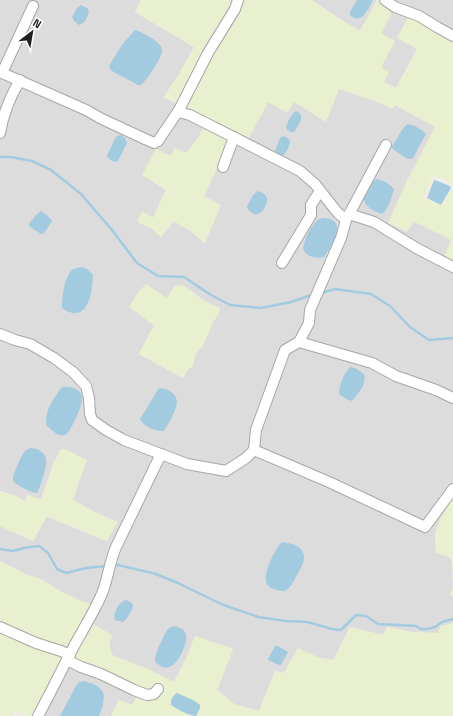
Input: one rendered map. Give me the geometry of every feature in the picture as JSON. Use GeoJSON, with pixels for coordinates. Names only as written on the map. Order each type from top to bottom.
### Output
{"type":"FeatureCollection","features":[{"type":"Feature","properties":{"kind":"street"},"geometry":{"type":"LineString","coordinates":[[34,6],[1,72],[86,110],[154,143],[158,141],[178,112],[208,53],[235,10],[238,0]]}},
{"type":"Feature","properties":{"kind":"street"},"geometry":{"type":"LineString","coordinates":[[384,0],[395,7],[419,16],[453,36]]}},
{"type":"Feature","properties":{"kind":"street"},"geometry":{"type":"LineString","coordinates":[[0,133],[2,121],[12,94],[20,80]]}},
{"type":"Feature","properties":{"kind":"street"},"geometry":{"type":"LineString","coordinates":[[178,112],[190,115],[300,171],[315,184],[337,212],[347,217],[374,222],[418,249],[453,266]]}},
{"type":"Feature","properties":{"kind":"street"},"geometry":{"type":"LineString","coordinates":[[223,167],[234,137]]}},
{"type":"Feature","properties":{"kind":"street"},"geometry":{"type":"LineString","coordinates":[[0,334],[30,344],[54,358],[73,372],[86,386],[92,420],[106,430],[124,440],[187,464],[226,471],[246,458],[254,450],[256,430],[285,350],[299,342],[309,323],[310,310],[341,238],[347,217],[386,145]]}},
{"type":"Feature","properties":{"kind":"street"},"geometry":{"type":"LineString","coordinates":[[282,263],[311,214],[312,205],[320,191]]}},
{"type":"Feature","properties":{"kind":"street"},"geometry":{"type":"LineString","coordinates":[[299,342],[372,363],[396,376],[436,390],[453,398]]}},
{"type":"Feature","properties":{"kind":"street"},"geometry":{"type":"LineString","coordinates":[[254,450],[329,482],[425,527],[453,489]]}},
{"type":"Feature","properties":{"kind":"street"},"geometry":{"type":"LineString","coordinates":[[38,716],[68,657],[96,607],[108,574],[111,557],[161,454]]}},
{"type":"Feature","properties":{"kind":"street"},"geometry":{"type":"LineString","coordinates":[[0,628],[36,643],[61,651],[81,668],[101,674],[134,690],[147,695],[154,694],[158,689]]}},
{"type":"Feature","properties":{"kind":"shaded area"},"geometry":{"type":"Polygon","coordinates":[[[0,0],[141,0],[135,12],[194,47],[164,97],[247,141],[268,102],[293,102],[339,89],[378,102],[392,109],[395,105],[435,127],[406,183],[411,224],[413,221],[452,240],[443,259],[453,264],[453,498],[440,520],[435,535],[436,552],[451,558],[453,588],[450,595],[453,596],[453,623],[441,626],[438,633],[411,632],[388,627],[383,635],[350,627],[333,661],[317,657],[298,648],[284,673],[275,671],[259,711],[234,704],[217,690],[233,649],[195,636],[186,659],[174,682],[150,670],[112,655],[109,644],[112,635],[84,619],[91,605],[60,591],[43,580],[25,574],[0,561],[0,526],[33,541],[46,516],[106,541],[93,511],[73,500],[87,460],[54,462],[41,499],[25,501],[16,496],[0,491],[0,0]],[[205,125],[196,141],[186,153],[170,156],[156,149],[143,175],[166,190],[153,218],[142,212],[137,222],[151,228],[161,237],[174,221],[192,232],[204,243],[204,196],[219,164],[205,125]],[[190,290],[168,298],[129,307],[154,325],[139,354],[183,378],[196,354],[203,345],[220,308],[204,301],[190,290]]]}},
{"type":"Feature","properties":{"kind":"shaded area"},"geometry":{"type":"Polygon","coordinates":[[[312,0],[377,0],[360,31],[312,0]]]}},
{"type":"Feature","properties":{"kind":"shaded area"},"geometry":{"type":"Polygon","coordinates":[[[380,0],[453,0],[453,38],[417,49],[396,88],[384,82],[382,68],[383,63],[395,41],[381,34],[380,0]]]}},
{"type":"Feature","properties":{"kind":"shaded area"},"geometry":{"type":"Polygon","coordinates":[[[62,663],[141,691],[132,705],[119,700],[111,716],[33,716],[40,708],[62,663]]]}},
{"type":"Feature","properties":{"kind":"green space"},"geometry":{"type":"Polygon","coordinates":[[[141,0],[312,0],[360,31],[377,0],[380,0],[394,9],[381,34],[395,41],[383,63],[382,68],[389,72],[384,82],[396,88],[417,49],[397,38],[410,14],[453,38],[453,184],[434,176],[432,177],[424,197],[425,199],[442,206],[453,188],[453,264],[443,259],[451,240],[414,221],[407,232],[388,223],[406,183],[435,127],[395,105],[392,109],[378,102],[339,89],[326,122],[294,102],[287,113],[268,102],[247,141],[164,97],[194,47],[135,12],[141,0]]]}},
{"type":"Feature","properties":{"kind":"green space"},"geometry":{"type":"Polygon","coordinates":[[[205,125],[232,139],[218,164],[204,196],[221,205],[205,243],[192,232],[174,221],[161,237],[151,228],[137,222],[142,212],[153,218],[166,190],[142,175],[156,149],[170,156],[175,148],[186,153],[196,141],[205,125]]]}},
{"type":"Feature","properties":{"kind":"green space"},"geometry":{"type":"Polygon","coordinates":[[[146,284],[167,298],[175,285],[184,286],[204,301],[220,308],[203,345],[196,354],[192,367],[188,369],[183,378],[139,354],[154,325],[129,307],[138,292],[146,284]]]}},
{"type":"Feature","properties":{"kind":"green space"},"geometry":{"type":"Polygon","coordinates":[[[61,449],[67,450],[87,460],[73,500],[118,522],[107,541],[47,516],[33,541],[0,526],[0,491],[16,496],[25,501],[27,495],[41,499],[54,462],[61,449]]]}},
{"type":"Feature","properties":{"kind":"green space"},"geometry":{"type":"Polygon","coordinates":[[[453,498],[453,582],[451,558],[436,552],[435,534],[440,520],[453,498]]]}},
{"type":"Feature","properties":{"kind":"green space"},"geometry":{"type":"Polygon","coordinates":[[[0,561],[25,574],[43,580],[60,591],[92,605],[66,649],[40,708],[33,716],[15,712],[13,716],[0,716],[0,621],[2,614],[0,613],[0,561]]]}},
{"type":"Feature","properties":{"kind":"green space"},"geometry":{"type":"Polygon","coordinates":[[[453,623],[453,716],[196,716],[200,708],[193,700],[180,694],[183,712],[194,716],[111,716],[119,700],[132,705],[141,691],[73,660],[93,624],[112,635],[109,644],[112,655],[150,670],[174,682],[186,659],[195,636],[233,649],[217,690],[234,704],[259,711],[275,671],[284,673],[298,648],[317,657],[333,660],[350,627],[383,635],[387,627],[411,632],[438,633],[441,626],[453,623]]]}},
{"type":"Feature","properties":{"kind":"water"},"geometry":{"type":"Polygon","coordinates":[[[357,0],[373,0],[364,15],[358,19],[350,15],[350,12],[357,0]]]}},
{"type":"Feature","properties":{"kind":"water"},"geometry":{"type":"Polygon","coordinates":[[[81,5],[89,11],[86,20],[79,25],[72,17],[77,8],[81,5]]]}},
{"type":"Feature","properties":{"kind":"water"},"geometry":{"type":"Polygon","coordinates":[[[135,30],[147,35],[159,44],[162,50],[157,63],[141,85],[138,85],[112,71],[109,66],[122,45],[135,30]]]}},
{"type":"Feature","properties":{"kind":"water"},"geometry":{"type":"Polygon","coordinates":[[[296,111],[301,115],[301,120],[294,132],[291,132],[287,130],[286,127],[291,116],[296,111]]]}},
{"type":"Feature","properties":{"kind":"water"},"geometry":{"type":"Polygon","coordinates":[[[408,124],[422,130],[426,134],[413,158],[410,159],[406,158],[392,148],[404,127],[408,124]]]}},
{"type":"Feature","properties":{"kind":"water"},"geometry":{"type":"Polygon","coordinates":[[[121,135],[125,138],[127,143],[117,162],[108,158],[107,156],[115,138],[121,135]]]}},
{"type":"Feature","properties":{"kind":"water"},"geometry":{"type":"Polygon","coordinates":[[[283,136],[288,138],[290,141],[288,150],[282,156],[275,153],[275,151],[280,138],[283,136]]]}},
{"type":"Feature","properties":{"kind":"water"},"geometry":{"type":"Polygon","coordinates":[[[377,179],[386,182],[394,189],[388,206],[382,214],[367,206],[364,200],[368,188],[377,179]]]}},
{"type":"Feature","properties":{"kind":"water"},"geometry":{"type":"Polygon","coordinates":[[[434,180],[450,186],[451,188],[441,205],[427,198],[434,180]]]}},
{"type":"Feature","properties":{"kind":"water"},"geometry":{"type":"Polygon","coordinates":[[[258,191],[264,193],[267,201],[260,213],[254,214],[249,211],[247,207],[253,196],[258,191]]]}},
{"type":"Feature","properties":{"kind":"water"},"geometry":{"type":"Polygon","coordinates":[[[41,211],[52,221],[44,233],[41,234],[30,227],[29,224],[41,211]]]}},
{"type":"Feature","properties":{"kind":"water"},"geometry":{"type":"Polygon","coordinates":[[[322,218],[330,219],[335,222],[337,227],[331,246],[324,257],[318,258],[308,255],[303,248],[307,235],[312,226],[322,218]]]}},
{"type":"Feature","properties":{"kind":"water"},"geometry":{"type":"Polygon","coordinates":[[[82,267],[87,269],[93,275],[91,293],[84,310],[73,313],[62,308],[64,288],[69,273],[75,268],[82,267]]]}},
{"type":"Feature","properties":{"kind":"water"},"geometry":{"type":"Polygon","coordinates":[[[350,367],[355,368],[364,374],[365,378],[362,388],[352,401],[339,394],[342,380],[350,367]]]}},
{"type":"Feature","properties":{"kind":"water"},"geometry":{"type":"Polygon","coordinates":[[[62,387],[71,387],[77,390],[81,394],[82,400],[79,411],[70,429],[65,435],[59,435],[46,425],[46,420],[48,410],[62,387]]]}},
{"type":"Feature","properties":{"kind":"water"},"geometry":{"type":"Polygon","coordinates":[[[159,388],[168,390],[174,394],[177,404],[164,431],[157,431],[150,428],[140,419],[159,388]]]}},
{"type":"Feature","properties":{"kind":"water"},"geometry":{"type":"Polygon","coordinates":[[[30,448],[40,450],[44,453],[46,458],[44,475],[37,493],[20,486],[13,480],[22,456],[25,451],[30,448]]]}},
{"type":"Feature","properties":{"kind":"water"},"geometry":{"type":"Polygon","coordinates":[[[282,542],[298,547],[304,555],[301,568],[292,584],[284,591],[271,588],[266,583],[267,571],[270,562],[274,553],[282,542]]]}},
{"type":"Feature","properties":{"kind":"water"},"geometry":{"type":"Polygon","coordinates":[[[126,600],[131,602],[133,605],[127,618],[123,622],[115,620],[114,616],[117,609],[121,602],[126,600]]]}},
{"type":"Feature","properties":{"kind":"water"},"geometry":{"type":"Polygon","coordinates":[[[176,626],[183,630],[186,634],[184,648],[176,663],[169,667],[163,667],[155,661],[156,654],[162,639],[169,628],[176,626]]]}},
{"type":"Feature","properties":{"kind":"water"},"geometry":{"type":"Polygon","coordinates":[[[275,646],[278,646],[288,652],[281,665],[268,660],[275,646]]]}},
{"type":"Feature","properties":{"kind":"water"},"geometry":{"type":"Polygon","coordinates":[[[84,681],[97,686],[103,693],[103,703],[99,716],[60,716],[76,686],[79,682],[84,681]]]}},
{"type":"Feature","properties":{"kind":"water"},"geometry":{"type":"Polygon","coordinates":[[[177,693],[200,705],[196,716],[186,713],[171,705],[172,698],[177,693]]]}},
{"type":"Feature","properties":{"kind":"waterway"},"geometry":{"type":"LineString","coordinates":[[0,157],[11,157],[32,161],[51,170],[81,194],[112,230],[137,263],[158,276],[184,277],[211,295],[230,305],[261,308],[291,302],[314,294]]}},
{"type":"Feature","properties":{"kind":"waterway"},"geometry":{"type":"LineString","coordinates":[[321,293],[335,289],[371,294],[390,306],[410,327],[429,340],[453,338]]}},
{"type":"Feature","properties":{"kind":"waterway"},"geometry":{"type":"LineString","coordinates":[[0,549],[13,551],[39,546],[48,553],[57,569],[66,573],[86,568],[107,566]]}},
{"type":"Feature","properties":{"kind":"waterway"},"geometry":{"type":"LineString","coordinates":[[112,566],[118,565],[156,574],[221,604],[258,617],[307,622],[332,629],[341,630],[356,615],[366,616],[378,624],[416,626],[421,629],[435,627],[442,622],[453,619]]}}]}
